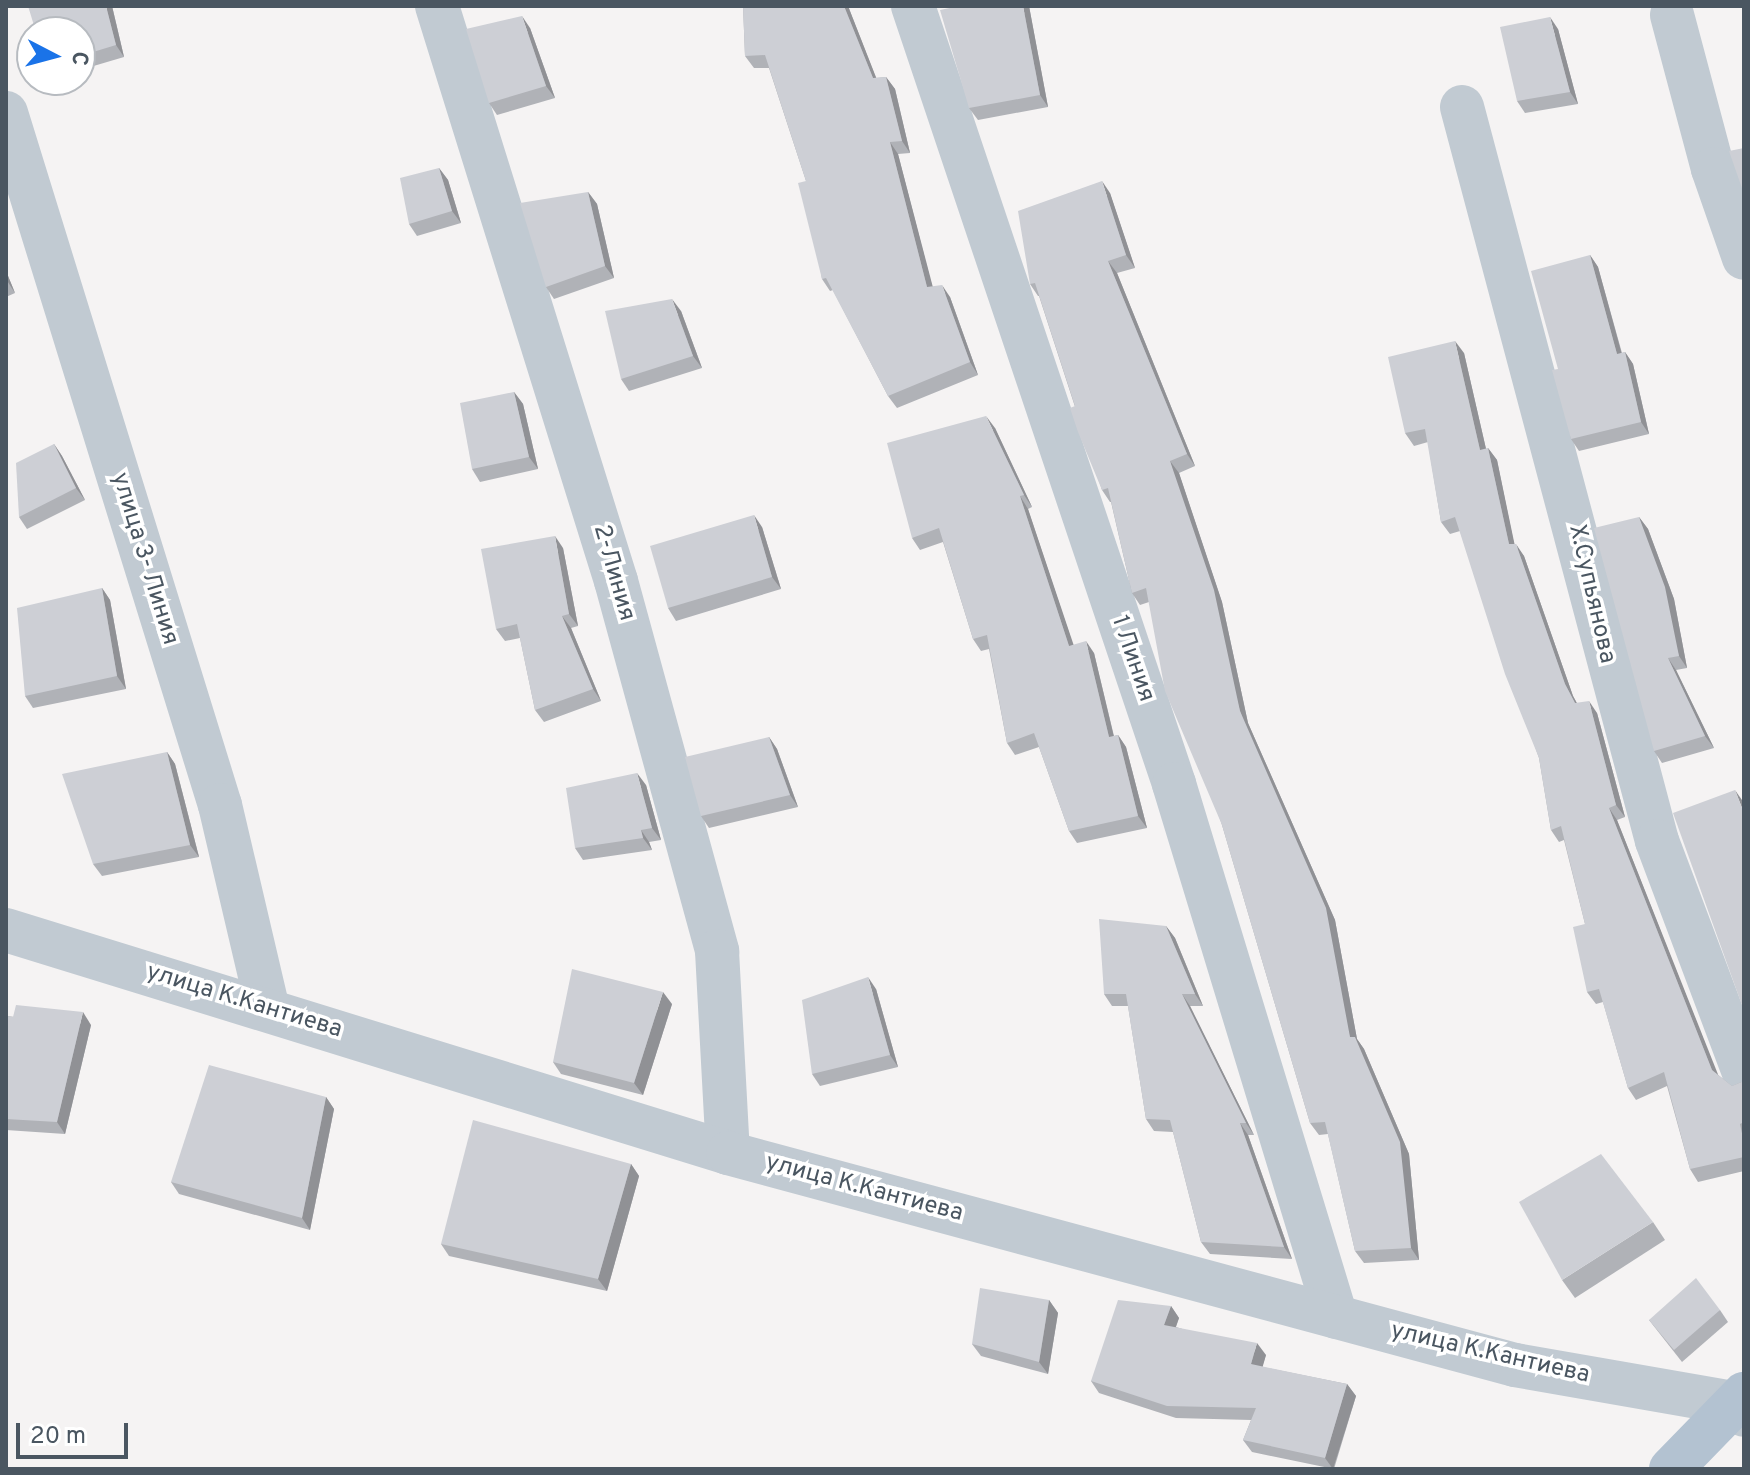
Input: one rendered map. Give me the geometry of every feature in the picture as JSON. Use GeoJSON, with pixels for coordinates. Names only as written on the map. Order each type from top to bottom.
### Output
{"type":"FeatureCollection","features":[{"type":"Feature","properties":{"kind":"main road"},"geometry":{"type":"LineString","coordinates":[[1671,1469],[1740,1404]]}},
{"type":"Feature","properties":{"kind":"street","name":"2-Линия"},"geometry":{"type":"LineString","coordinates":[[437,6],[616,581],[717,951],[728,1153]]}},
{"type":"Feature","properties":{"kind":"street","name":"1 Линия"},"geometry":{"type":"LineString","coordinates":[[913,6],[1174,784],[1336,1317]]}},
{"type":"Feature","properties":{"kind":"street"},"geometry":{"type":"LineString","coordinates":[[1672,15],[1713,169],[1744,258]]}},
{"type":"Feature","properties":{"kind":"street","name":"Х.Супьянова"},"geometry":{"type":"LineString","coordinates":[[1462,107],[1486,215],[1587,564],[1617,704],[1652,826],[1744,1073]]}},
{"type":"Feature","properties":{"kind":"street","name":"улица 3- Линия"},"geometry":{"type":"LineString","coordinates":[[6,113],[220,805],[268,1009]]}},
{"type":"Feature","properties":{"kind":"street","name":"улица К.Кантиева"},"geometry":{"type":"LineString","coordinates":[[6,930],[728,1153],[1515,1365],[1740,1404]]}},
{"type":"Feature","properties":{"kind":"building"},"geometry":{"type":"Polygon","coordinates":[[[28,6],[106,6],[116,45],[96,51],[96,16],[31,16],[28,6]]]}},
{"type":"Feature","properties":{"kind":"building"},"geometry":{"type":"Polygon","coordinates":[[[743,6],[844,6],[873,78],[886,77],[902,141],[890,142],[927,287],[942,285],[970,362],[888,396],[826,278],[822,279],[798,183],[806,181],[765,55],[745,56],[743,6]]]}},
{"type":"Feature","properties":{"kind":"building"},"geometry":{"type":"Polygon","coordinates":[[[959,6],[1023,6],[1040,95],[969,108],[940,10],[959,6]]]}},
{"type":"Feature","properties":{"kind":"building"},"geometry":{"type":"Polygon","coordinates":[[[522,16],[546,86],[489,103],[466,29],[522,16]]]}},
{"type":"Feature","properties":{"kind":"building"},"geometry":{"type":"Polygon","coordinates":[[[1550,17],[1570,92],[1517,101],[1500,27],[1550,17]]]}},
{"type":"Feature","properties":{"kind":"building"},"geometry":{"type":"Polygon","coordinates":[[[1744,148],[1744,194],[1729,151],[1744,148]]]}},
{"type":"Feature","properties":{"kind":"building"},"geometry":{"type":"Polygon","coordinates":[[[439,168],[452,211],[409,224],[400,178],[439,168]]]}},
{"type":"Feature","properties":{"kind":"building"},"geometry":{"type":"Polygon","coordinates":[[[1102,181],[1126,255],[1108,261],[1187,454],[1170,461],[1214,590],[1240,711],[1326,908],[1350,1037],[1355,1037],[1400,1142],[1411,1248],[1355,1251],[1325,1122],[1310,1123],[1222,825],[1165,691],[1146,588],[1132,593],[1108,488],[1102,490],[1078,432],[1070,408],[1075,406],[1035,283],[1030,284],[1018,211],[1102,181]]]}},
{"type":"Feature","properties":{"kind":"building"},"geometry":{"type":"Polygon","coordinates":[[[588,192],[605,266],[546,287],[520,203],[588,192]]]}},
{"type":"Feature","properties":{"kind":"building"},"geometry":{"type":"Polygon","coordinates":[[[1590,255],[1617,354],[1625,352],[1641,422],[1571,439],[1552,370],[1558,369],[1531,271],[1590,255]]]}},
{"type":"Feature","properties":{"kind":"building"},"geometry":{"type":"Polygon","coordinates":[[[672,299],[693,356],[621,379],[605,311],[672,299]]]}},
{"type":"Feature","properties":{"kind":"building"},"geometry":{"type":"Polygon","coordinates":[[[1455,341],[1480,450],[1488,448],[1509,544],[1516,544],[1565,684],[1575,703],[1589,701],[1616,805],[1609,808],[1712,1070],[1732,1086],[1744,1081],[1744,1122],[1740,1124],[1744,1157],[1690,1169],[1664,1072],[1628,1088],[1599,989],[1587,992],[1573,927],[1585,924],[1561,826],[1551,830],[1539,758],[1505,674],[1455,517],[1441,522],[1425,429],[1405,433],[1388,357],[1455,341]]]}},
{"type":"Feature","properties":{"kind":"building"},"geometry":{"type":"Polygon","coordinates":[[[514,392],[529,457],[472,469],[460,403],[514,392]]]}},
{"type":"Feature","properties":{"kind":"building"},"geometry":{"type":"Polygon","coordinates":[[[986,416],[1024,495],[1020,496],[1069,646],[1086,641],[1109,737],[1118,735],[1138,816],[1069,831],[1034,733],[1007,743],[987,635],[973,639],[939,528],[912,538],[887,443],[986,416]]]}},
{"type":"Feature","properties":{"kind":"building"},"geometry":{"type":"Polygon","coordinates":[[[54,444],[76,488],[19,517],[16,463],[54,444]]]}},
{"type":"Feature","properties":{"kind":"building"},"geometry":{"type":"Polygon","coordinates":[[[754,515],[772,577],[668,608],[650,546],[754,515]]]}},
{"type":"Feature","properties":{"kind":"building"},"geometry":{"type":"Polygon","coordinates":[[[1639,517],[1665,587],[1679,656],[1668,658],[1705,736],[1654,751],[1594,528],[1639,517]]]}},
{"type":"Feature","properties":{"kind":"building"},"geometry":{"type":"Polygon","coordinates":[[[555,536],[569,614],[562,616],[593,689],[535,710],[517,624],[496,629],[481,549],[555,536]]]}},
{"type":"Feature","properties":{"kind":"building"},"geometry":{"type":"Polygon","coordinates":[[[102,588],[117,676],[25,696],[17,608],[102,588]]]}},
{"type":"Feature","properties":{"kind":"building"},"geometry":{"type":"Polygon","coordinates":[[[769,737],[790,795],[701,816],[685,757],[769,737]]]}},
{"type":"Feature","properties":{"kind":"building"},"geometry":{"type":"Polygon","coordinates":[[[167,752],[190,845],[93,864],[62,774],[167,752]]]}},
{"type":"Feature","properties":{"kind":"building"},"geometry":{"type":"Polygon","coordinates":[[[637,773],[652,828],[641,830],[643,838],[575,848],[566,788],[637,773]]]}},
{"type":"Feature","properties":{"kind":"building"},"geometry":{"type":"Polygon","coordinates":[[[1735,790],[1744,813],[1744,1011],[1673,813],[1735,790]]]}},
{"type":"Feature","properties":{"kind":"building"},"geometry":{"type":"Polygon","coordinates":[[[1099,919],[1166,926],[1195,994],[1182,994],[1246,1123],[1240,1123],[1284,1247],[1201,1242],[1170,1120],[1146,1119],[1126,994],[1104,994],[1099,919]]]}},
{"type":"Feature","properties":{"kind":"building"},"geometry":{"type":"Polygon","coordinates":[[[572,969],[663,992],[634,1083],[553,1062],[572,969]]]}},
{"type":"Feature","properties":{"kind":"building"},"geometry":{"type":"Polygon","coordinates":[[[868,977],[890,1055],[812,1074],[802,1000],[868,977]]]}},
{"type":"Feature","properties":{"kind":"building"},"geometry":{"type":"Polygon","coordinates":[[[16,1005],[83,1012],[57,1122],[6,1119],[6,1016],[13,1017],[16,1005]]]}},
{"type":"Feature","properties":{"kind":"building"},"geometry":{"type":"Polygon","coordinates":[[[209,1065],[326,1097],[302,1218],[171,1182],[209,1065]]]}},
{"type":"Feature","properties":{"kind":"building"},"geometry":{"type":"Polygon","coordinates":[[[473,1120],[631,1164],[598,1279],[441,1244],[473,1120]]]}},
{"type":"Feature","properties":{"kind":"building"},"geometry":{"type":"Polygon","coordinates":[[[1601,1154],[1653,1222],[1562,1280],[1519,1202],[1601,1154]]]}},
{"type":"Feature","properties":{"kind":"building"},"geometry":{"type":"Polygon","coordinates":[[[1696,1278],[1720,1310],[1674,1350],[1649,1320],[1696,1278]]]}},
{"type":"Feature","properties":{"kind":"building"},"geometry":{"type":"Polygon","coordinates":[[[980,1288],[1049,1300],[1039,1362],[972,1344],[980,1288]]]}},
{"type":"Feature","properties":{"kind":"building"},"geometry":{"type":"Polygon","coordinates":[[[1118,1300],[1171,1306],[1164,1325],[1257,1343],[1251,1364],[1347,1384],[1325,1458],[1243,1440],[1256,1408],[1167,1406],[1091,1381],[1118,1300]]]}}]}
